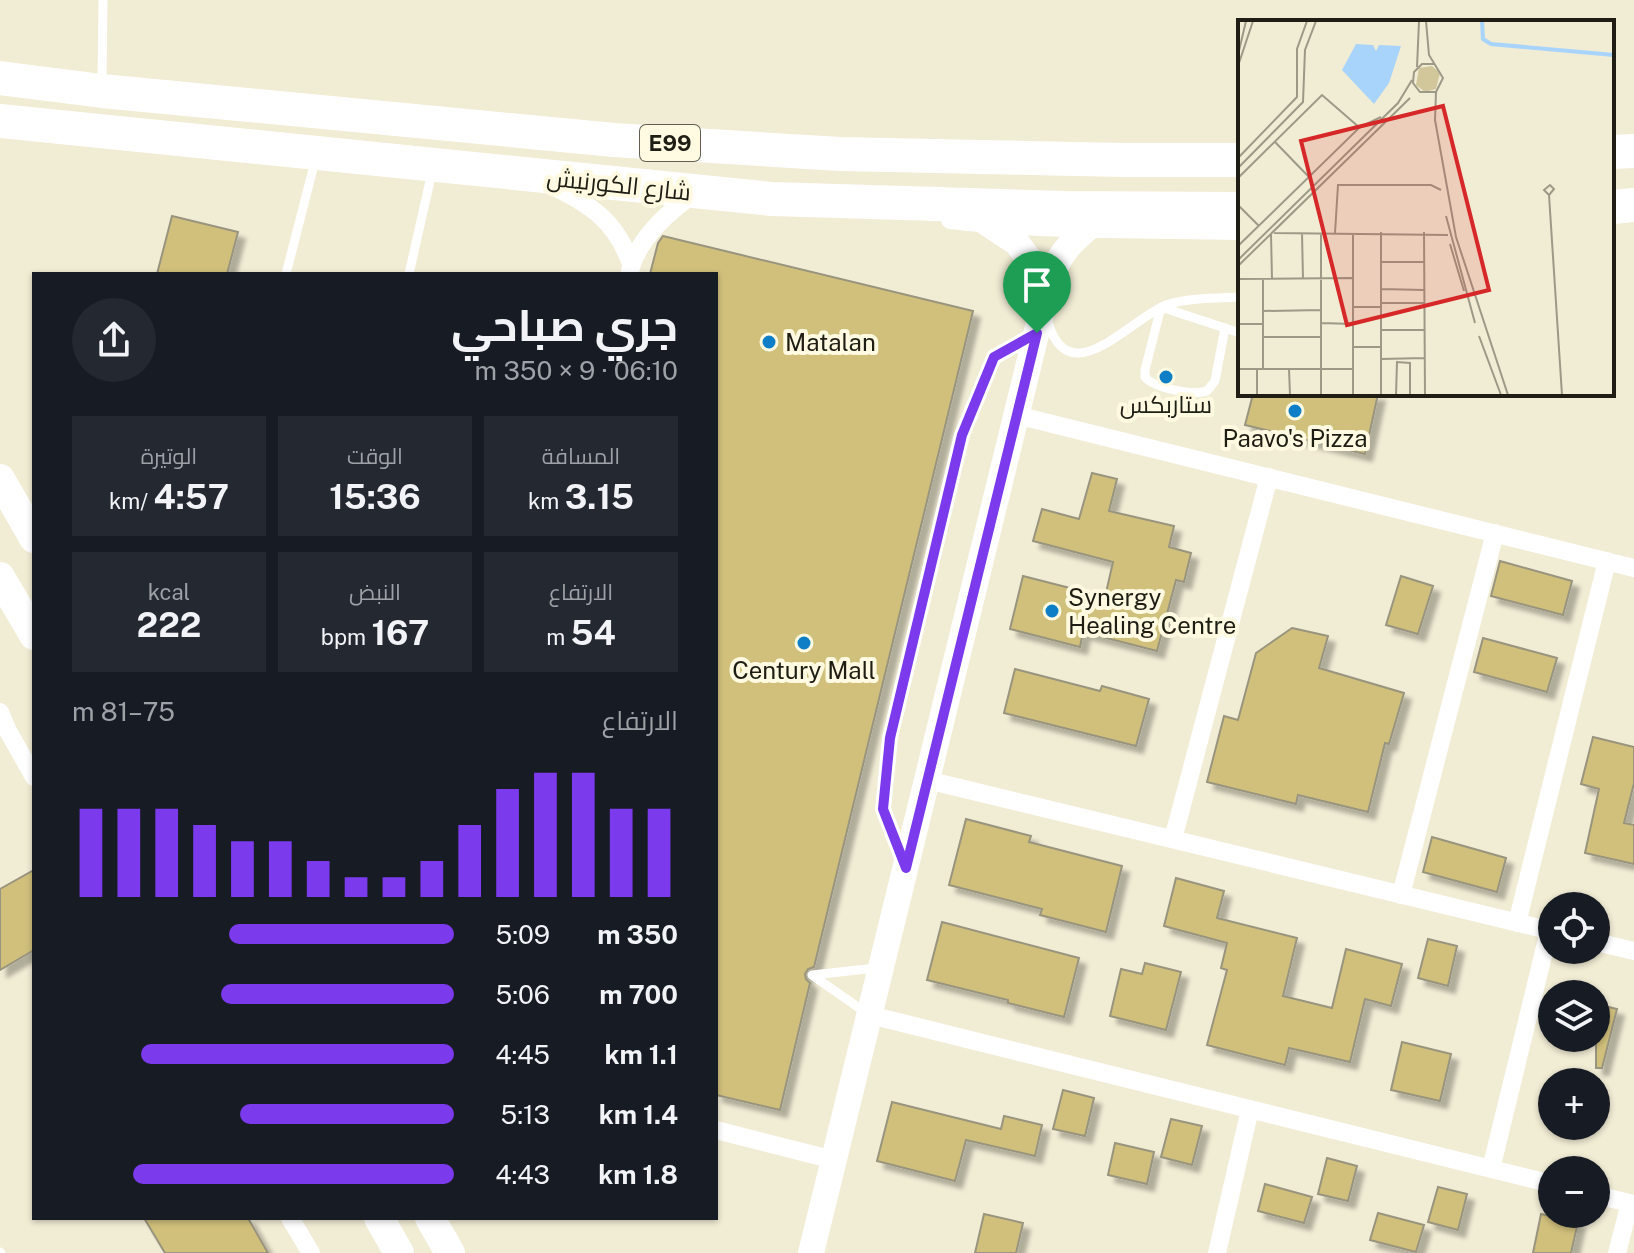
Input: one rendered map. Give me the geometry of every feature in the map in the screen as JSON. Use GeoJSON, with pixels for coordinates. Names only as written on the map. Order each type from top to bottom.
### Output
{"type":"FeatureCollection","features":[{"type":"Feature","properties":{"kind":"highway","name":"شارع الكورنيش"},"geometry":{"type":"LineString","coordinates":[[0,78],[102,91],[614,140],[840,154],[1238,160]]}},
{"type":"Feature","properties":{"kind":"highway","name":"شارع الكورنيش"},"geometry":{"type":"LineString","coordinates":[[0,121],[772,199],[1065,208],[1238,209]]}},
{"type":"Feature","properties":{"kind":"highway"},"geometry":{"type":"LineString","coordinates":[[1614,152],[1634,151]]}},
{"type":"Feature","properties":{"kind":"highway"},"geometry":{"type":"LineString","coordinates":[[1614,207],[1634,205]]}},
{"type":"Feature","properties":{"kind":"main road"},"geometry":{"type":"LineString","coordinates":[[0,479],[32,535]]}},
{"type":"Feature","properties":{"kind":"main road"},"geometry":{"type":"LineString","coordinates":[[0,577],[32,632]]}},
{"type":"Feature","properties":{"kind":"main road"},"geometry":{"type":"LineString","coordinates":[[380,1220],[399,1253]]}},
{"type":"Feature","properties":{"kind":"main road"},"geometry":{"type":"LineString","coordinates":[[431,1220],[450,1253]]}},
{"type":"Feature","properties":{"kind":"street"},"geometry":{"type":"LineString","coordinates":[[532,175],[603,216],[620,238],[630,269]]}},
{"type":"Feature","properties":{"kind":"street"},"geometry":{"type":"LineString","coordinates":[[630,269],[641,246],[666,216],[698,192]]}},
{"type":"Feature","properties":{"kind":"street"},"geometry":{"type":"LineString","coordinates":[[772,199],[988,224],[1238,231]]}},
{"type":"Feature","properties":{"kind":"street"},"geometry":{"type":"LineString","coordinates":[[988,224],[1017,243],[1034,266],[1046,294]]}},
{"type":"Feature","properties":{"kind":"street"},"geometry":{"type":"LineString","coordinates":[[811,1253],[1046,294],[1056,265],[1068,244],[1088,228]]}},
{"type":"Feature","properties":{"kind":"street"},"geometry":{"type":"LineString","coordinates":[[1016,415],[1634,568]]}},
{"type":"Feature","properties":{"kind":"street"},"geometry":{"type":"LineString","coordinates":[[1173,839],[1269,477]]}},
{"type":"Feature","properties":{"kind":"street"},"geometry":{"type":"LineString","coordinates":[[1401,895],[1495,533]]}},
{"type":"Feature","properties":{"kind":"street"},"geometry":{"type":"LineString","coordinates":[[1517,923],[1607,561]]}},
{"type":"Feature","properties":{"kind":"street"},"geometry":{"type":"LineString","coordinates":[[0,712],[6,741],[32,774]]}},
{"type":"Feature","properties":{"kind":"street"},"geometry":{"type":"LineString","coordinates":[[927,780],[1538,928]]}},
{"type":"Feature","properties":{"kind":"street"},"geometry":{"type":"LineString","coordinates":[[1610,945],[1634,951]]}},
{"type":"Feature","properties":{"kind":"street"},"geometry":{"type":"LineString","coordinates":[[1491,1169],[1543,964]]}},
{"type":"Feature","properties":{"kind":"street"},"geometry":{"type":"LineString","coordinates":[[870,1015],[1538,1181]]}},
{"type":"Feature","properties":{"kind":"street"},"geometry":{"type":"LineString","coordinates":[[1217,1253],[1250,1109]]}},
{"type":"Feature","properties":{"kind":"street"},"geometry":{"type":"LineString","coordinates":[[718,1131],[834,1160]]}},
{"type":"Feature","properties":{"kind":"street"},"geometry":{"type":"LineString","coordinates":[[1610,1198],[1632,1203],[1617,1253]]}},
{"type":"Feature","properties":{"kind":"street"},"geometry":{"type":"LineString","coordinates":[[291,1220],[311,1253]]}},
{"type":"Feature","properties":{"kind":"lane"},"geometry":{"type":"LineString","coordinates":[[102,91],[103,0]]}},
{"type":"Feature","properties":{"kind":"lane"},"geometry":{"type":"LineString","coordinates":[[287,272],[317,153]]}},
{"type":"Feature","properties":{"kind":"lane"},"geometry":{"type":"LineString","coordinates":[[409,272],[434,165]]}},
{"type":"Feature","properties":{"kind":"lane"},"geometry":{"type":"LineString","coordinates":[[1046,294],[1048,323],[1053,338],[1064,350],[1079,354],[1091,351],[1148,314],[1171,303],[1238,297]]}},
{"type":"Feature","properties":{"kind":"lane"},"geometry":{"type":"LineString","coordinates":[[1161,307],[1238,332]]}},
{"type":"Feature","properties":{"kind":"lane"},"geometry":{"type":"LineString","coordinates":[[1161,307],[1144,374],[1150,383],[1192,393],[1207,391],[1215,381],[1225,328]]}},
{"type":"Feature","properties":{"kind":"lane"},"geometry":{"type":"LineString","coordinates":[[906,868],[883,809],[890,738],[962,435],[994,357],[1037,333]]}},
{"type":"Feature","properties":{"kind":"lane"},"geometry":{"type":"LineString","coordinates":[[870,1015],[812,975],[881,968]]}},
{"type":"Feature","properties":{"kind":"building"},"geometry":{"type":"Polygon","coordinates":[[[172,216],[238,232],[228,272],[158,272],[172,216]]]}},
{"type":"Feature","properties":{"kind":"building","name":"Century Mall"},"geometry":{"type":"Polygon","coordinates":[[[663,236],[973,311],[814,967],[805,974],[810,983],[780,1110],[718,1095],[718,272],[651,272],[658,243],[663,236]]]}},
{"type":"Feature","properties":{"kind":"building"},"geometry":{"type":"Polygon","coordinates":[[[1252,396],[1378,396],[1365,454],[1245,425],[1252,396]]]}},
{"type":"Feature","properties":{"kind":"building"},"geometry":{"type":"Polygon","coordinates":[[[1092,473],[1117,479],[1109,511],[1174,526],[1169,547],[1191,553],[1184,582],[1176,580],[1157,651],[1083,632],[1080,647],[1010,629],[1023,576],[1105,597],[1113,562],[1033,541],[1042,509],[1079,519],[1092,473]]]}},
{"type":"Feature","properties":{"kind":"building"},"geometry":{"type":"Polygon","coordinates":[[[1500,561],[1572,581],[1563,615],[1491,596],[1500,561]]]}},
{"type":"Feature","properties":{"kind":"building"},"geometry":{"type":"Polygon","coordinates":[[[1401,576],[1433,586],[1418,634],[1386,625],[1401,576]]]}},
{"type":"Feature","properties":{"kind":"building"},"geometry":{"type":"Polygon","coordinates":[[[1292,628],[1328,636],[1319,668],[1404,693],[1389,744],[1385,743],[1368,812],[1298,795],[1296,804],[1207,782],[1224,716],[1238,720],[1256,653],[1292,628]]]}},
{"type":"Feature","properties":{"kind":"building"},"geometry":{"type":"Polygon","coordinates":[[[1483,638],[1557,658],[1547,692],[1474,672],[1483,638]]]}},
{"type":"Feature","properties":{"kind":"building"},"geometry":{"type":"Polygon","coordinates":[[[1015,669],[1100,691],[1102,686],[1149,699],[1136,746],[1004,713],[1015,669]]]}},
{"type":"Feature","properties":{"kind":"building"},"geometry":{"type":"Polygon","coordinates":[[[1593,737],[1634,747],[1634,783],[1624,823],[1634,825],[1634,864],[1585,853],[1599,789],[1581,784],[1593,737]]]}},
{"type":"Feature","properties":{"kind":"building"},"geometry":{"type":"Polygon","coordinates":[[[966,819],[1031,836],[1029,842],[1122,866],[1106,932],[1040,915],[1042,909],[949,885],[966,819]]]}},
{"type":"Feature","properties":{"kind":"building"},"geometry":{"type":"Polygon","coordinates":[[[1432,837],[1506,858],[1497,892],[1423,872],[1432,837]]]}},
{"type":"Feature","properties":{"kind":"building"},"geometry":{"type":"Polygon","coordinates":[[[32,871],[32,951],[0,970],[0,889],[32,871]]]}},
{"type":"Feature","properties":{"kind":"building"},"geometry":{"type":"Polygon","coordinates":[[[1176,878],[1224,891],[1217,918],[1297,938],[1283,996],[1332,1008],[1346,949],[1402,964],[1391,1006],[1365,999],[1350,1062],[1289,1048],[1285,1065],[1207,1045],[1227,970],[1221,968],[1227,943],[1164,926],[1176,878]]]}},
{"type":"Feature","properties":{"kind":"building"},"geometry":{"type":"Polygon","coordinates":[[[942,922],[1079,958],[1064,1017],[927,980],[942,922]]]}},
{"type":"Feature","properties":{"kind":"building"},"geometry":{"type":"Polygon","coordinates":[[[1428,939],[1457,946],[1448,986],[1418,978],[1428,939]]]}},
{"type":"Feature","properties":{"kind":"building"},"geometry":{"type":"Polygon","coordinates":[[[1145,963],[1181,972],[1166,1030],[1110,1016],[1121,969],[1142,974],[1145,963]]]}},
{"type":"Feature","properties":{"kind":"building"},"geometry":{"type":"Polygon","coordinates":[[[1610,1007],[1617,1009],[1610,1037],[1610,1007]]]}},
{"type":"Feature","properties":{"kind":"building"},"geometry":{"type":"Polygon","coordinates":[[[1402,1042],[1451,1054],[1440,1101],[1391,1090],[1402,1042]]]}},
{"type":"Feature","properties":{"kind":"building"},"geometry":{"type":"Polygon","coordinates":[[[1596,1052],[1606,1052],[1602,1068],[1596,1068],[1596,1052]]]}},
{"type":"Feature","properties":{"kind":"building"},"geometry":{"type":"Polygon","coordinates":[[[1063,1090],[1094,1098],[1085,1136],[1053,1129],[1063,1090]]]}},
{"type":"Feature","properties":{"kind":"building"},"geometry":{"type":"Polygon","coordinates":[[[892,1102],[1001,1129],[1004,1116],[1042,1125],[1035,1156],[966,1140],[955,1181],[877,1161],[892,1102]]]}},
{"type":"Feature","properties":{"kind":"building"},"geometry":{"type":"Polygon","coordinates":[[[1171,1119],[1202,1126],[1192,1165],[1161,1157],[1171,1119]]]}},
{"type":"Feature","properties":{"kind":"building"},"geometry":{"type":"Polygon","coordinates":[[[1115,1143],[1154,1152],[1147,1184],[1108,1175],[1115,1143]]]}},
{"type":"Feature","properties":{"kind":"building"},"geometry":{"type":"Polygon","coordinates":[[[1327,1158],[1357,1166],[1348,1201],[1318,1194],[1327,1158]]]}},
{"type":"Feature","properties":{"kind":"building"},"geometry":{"type":"Polygon","coordinates":[[[1265,1184],[1312,1197],[1304,1223],[1258,1211],[1265,1184]]]}},
{"type":"Feature","properties":{"kind":"building"},"geometry":{"type":"Polygon","coordinates":[[[1438,1187],[1467,1194],[1458,1230],[1428,1222],[1438,1187]]]}},
{"type":"Feature","properties":{"kind":"building"},"geometry":{"type":"Polygon","coordinates":[[[1378,1213],[1424,1225],[1416,1252],[1370,1240],[1378,1213]]]}},
{"type":"Feature","properties":{"kind":"building"},"geometry":{"type":"Polygon","coordinates":[[[984,1214],[1023,1223],[1016,1253],[975,1253],[984,1214]]]}},
{"type":"Feature","properties":{"kind":"building"},"geometry":{"type":"Polygon","coordinates":[[[145,1220],[249,1220],[268,1253],[165,1253],[145,1220]]]}},
{"type":"Feature","properties":{"kind":"building"},"geometry":{"type":"Polygon","coordinates":[[[1538,1228],[1577,1228],[1571,1253],[1533,1253],[1538,1228]]]}},
{"type":"Feature","properties":{"kind":"place","name":"Matalan"},"geometry":{"type":"Point","coordinates":[769,342]}},
{"type":"Feature","properties":{"kind":"place","name":"ستاربكس"},"geometry":{"type":"Point","coordinates":[1166,377]}},
{"type":"Feature","properties":{"kind":"place","name":"Paavo's Pizza"},"geometry":{"type":"Point","coordinates":[1295,411]}},
{"type":"Feature","properties":{"kind":"place","name":"Synergy Healing Centre"},"geometry":{"type":"Point","coordinates":[1052,611]}},
{"type":"Feature","properties":{"kind":"place","name":"Century Mall"},"geometry":{"type":"Point","coordinates":[804,643]}},
{"type":"Feature","properties":{"kind":"route"},"geometry":{"type":"LineString","coordinates":[[1037,333],[1016,415],[906,868],[883,809],[890,738],[962,435],[994,357],[1037,333]]}}]}
